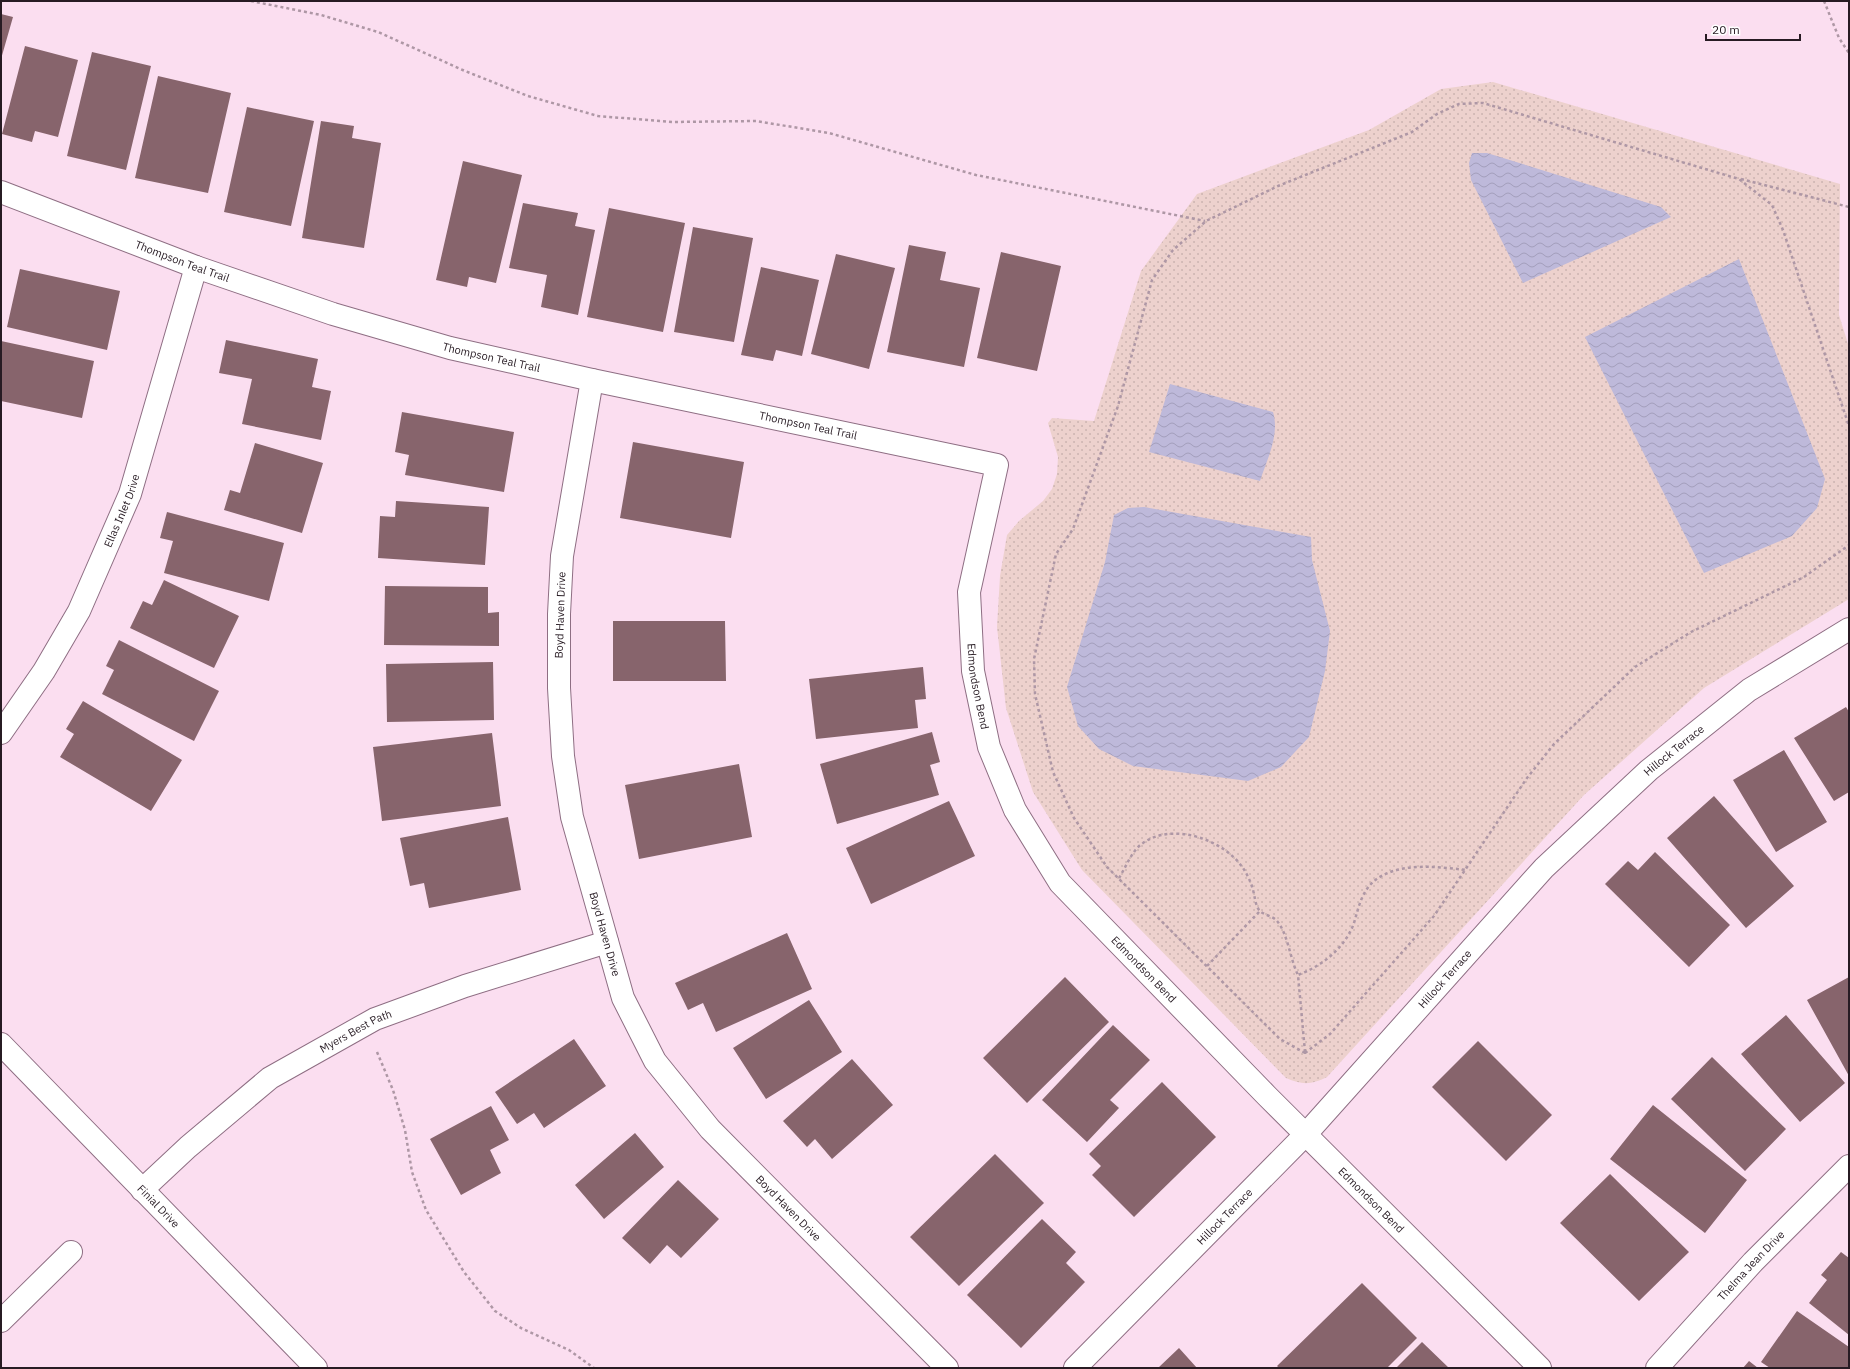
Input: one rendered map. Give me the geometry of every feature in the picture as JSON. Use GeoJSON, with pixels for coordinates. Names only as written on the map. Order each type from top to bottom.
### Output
{"type":"FeatureCollection","features":[{"type":"Feature","properties":{"kind":"street","name":"Thompson Teal Trail"},"geometry":{"type":"LineString","coordinates":[[1,192],[196,267],[333,314],[450,348],[592,380],[997,465]]}},
{"type":"Feature","properties":{"kind":"street","name":"Ellas Inlet Drive"},"geometry":{"type":"LineString","coordinates":[[1,733],[44,671],[79,611],[130,494],[196,267]]}},
{"type":"Feature","properties":{"kind":"street","name":"Boyd Haven Drive"},"geometry":{"type":"LineString","coordinates":[[592,380],[562,556],[558,614],[559,688],[563,756],[572,817],[623,998],[655,1061],[710,1129],[947,1368]]}},
{"type":"Feature","properties":{"kind":"street","name":"Edmondson Bend"},"geometry":{"type":"LineString","coordinates":[[997,465],[969,592],[973,671],[990,747],[1015,810],[1060,883],[1306,1134],[1540,1368]]}},
{"type":"Feature","properties":{"kind":"street","name":"Hillock Terrace"},"geometry":{"type":"LineString","coordinates":[[1076,1368],[1306,1134],[1544,868],[1649,770],[1749,690],[1849,629]]}},
{"type":"Feature","properties":{"kind":"street","name":"Myers Best Path"},"geometry":{"type":"LineString","coordinates":[[142,1190],[188,1147],[270,1078],[375,1019],[465,986],[607,942]]}},
{"type":"Feature","properties":{"kind":"street","name":"Finial Drive"},"geometry":{"type":"LineString","coordinates":[[1,1044],[316,1368]]}},
{"type":"Feature","properties":{"kind":"street","name":"Thelma Jean Drive"},"geometry":{"type":"LineString","coordinates":[[1657,1368],[1753,1262],[1849,1166]]}},
{"type":"Feature","properties":{"kind":"street"},"geometry":{"type":"LineString","coordinates":[[1,1321],[71,1252]]}},
{"type":"Feature","properties":{"kind":"path"},"geometry":{"type":"LineString","coordinates":[[251,1],[321,15],[378,32],[465,71],[528,96],[598,116],[672,122],[756,121],[822,132],[976,175],[1206,221]]}},
{"type":"Feature","properties":{"kind":"path"},"geometry":{"type":"LineString","coordinates":[[1824,1],[1839,38],[1849,53]]}},
{"type":"Feature","properties":{"kind":"path"},"geometry":{"type":"LineString","coordinates":[[1305,1053],[1280,1039],[1107,866],[1074,818],[1053,772],[1035,694],[1034,659],[1056,554],[1073,529],[1118,406],[1152,280],[1174,250],[1206,221],[1278,186],[1412,132],[1437,114],[1459,104],[1483,103],[1739,179],[1849,207]]}},
{"type":"Feature","properties":{"kind":"path"},"geometry":{"type":"LineString","coordinates":[[1739,179],[1772,205],[1783,230],[1849,426]]}},
{"type":"Feature","properties":{"kind":"path"},"geometry":{"type":"LineString","coordinates":[[1305,1053],[1330,1034],[1434,916],[1467,870],[1527,778],[1554,744],[1635,667],[1691,632],[1804,577],[1849,545]]}},
{"type":"Feature","properties":{"kind":"path"},"geometry":{"type":"LineString","coordinates":[[1119,878],[1141,844],[1163,835],[1179,834],[1194,836],[1224,849],[1235,858],[1249,879],[1255,902],[1260,911],[1277,920],[1284,934],[1291,962],[1298,975],[1305,1053]]}},
{"type":"Feature","properties":{"kind":"path"},"geometry":{"type":"LineString","coordinates":[[1298,975],[1309,970],[1342,944],[1353,924],[1360,899],[1368,887],[1377,879],[1391,872],[1413,868],[1436,867],[1467,870]]}},
{"type":"Feature","properties":{"kind":"path"},"geometry":{"type":"LineString","coordinates":[[1207,966],[1260,911]]}},
{"type":"Feature","properties":{"kind":"path"},"geometry":{"type":"LineString","coordinates":[[377,1052],[393,1090],[405,1130],[412,1172],[424,1203],[464,1272],[495,1311],[521,1328],[569,1350],[594,1368]]}},
{"type":"Feature","properties":{"kind":"shaded area"},"geometry":{"type":"Polygon","coordinates":[[[1493,82],[1840,184],[1839,315],[1849,347],[1849,599],[1704,688],[1584,795],[1327,1077],[1316,1082],[1302,1083],[1286,1078],[1082,870],[1033,792],[1006,708],[997,627],[1000,576],[1007,535],[1019,521],[1043,501],[1052,489],[1057,474],[1058,457],[1048,423],[1052,418],[1094,421],[1141,271],[1197,194],[1369,130],[1441,89],[1493,82]]]}},
{"type":"Feature","properties":{"kind":"water"},"geometry":{"type":"Polygon","coordinates":[[[1472,153],[1487,153],[1661,207],[1671,217],[1523,283],[1471,180],[1469,163],[1472,153]]]}},
{"type":"Feature","properties":{"kind":"water"},"geometry":{"type":"Polygon","coordinates":[[[1739,259],[1825,479],[1817,508],[1792,536],[1704,573],[1585,337],[1739,259]]]}},
{"type":"Feature","properties":{"kind":"water"},"geometry":{"type":"Polygon","coordinates":[[[1170,384],[1273,412],[1275,421],[1274,438],[1260,481],[1149,452],[1170,384]]]}},
{"type":"Feature","properties":{"kind":"water"},"geometry":{"type":"Polygon","coordinates":[[[1144,507],[1311,537],[1312,560],[1330,631],[1325,671],[1309,737],[1281,767],[1248,781],[1133,766],[1099,749],[1078,726],[1067,687],[1105,562],[1114,515],[1128,508],[1144,507]]]}},
{"type":"Feature","properties":{"kind":"building"},"geometry":{"type":"Polygon","coordinates":[[[1,14],[13,17],[1,59],[1,14]]]}},
{"type":"Feature","properties":{"kind":"building"},"geometry":{"type":"Polygon","coordinates":[[[25,46],[78,60],[58,137],[35,131],[32,142],[2,134],[25,46]]]}},
{"type":"Feature","properties":{"kind":"building"},"geometry":{"type":"Polygon","coordinates":[[[92,52],[151,66],[126,170],[67,156],[92,52]]]}},
{"type":"Feature","properties":{"kind":"building"},"geometry":{"type":"Polygon","coordinates":[[[158,76],[231,93],[208,193],[135,178],[158,76]]]}},
{"type":"Feature","properties":{"kind":"building"},"geometry":{"type":"Polygon","coordinates":[[[247,107],[314,121],[291,226],[224,212],[247,107]]]}},
{"type":"Feature","properties":{"kind":"building"},"geometry":{"type":"Polygon","coordinates":[[[321,121],[354,126],[352,138],[381,143],[364,248],[302,238],[321,121]]]}},
{"type":"Feature","properties":{"kind":"building"},"geometry":{"type":"Polygon","coordinates":[[[463,161],[522,175],[496,283],[469,277],[467,287],[436,280],[463,161]]]}},
{"type":"Feature","properties":{"kind":"building"},"geometry":{"type":"Polygon","coordinates":[[[523,203],[578,213],[575,226],[595,230],[578,315],[541,307],[547,275],[509,268],[523,203]]]}},
{"type":"Feature","properties":{"kind":"building"},"geometry":{"type":"Polygon","coordinates":[[[609,208],[685,223],[663,332],[587,317],[609,208]]]}},
{"type":"Feature","properties":{"kind":"building"},"geometry":{"type":"Polygon","coordinates":[[[693,227],[753,238],[734,342],[674,332],[693,227]]]}},
{"type":"Feature","properties":{"kind":"building"},"geometry":{"type":"Polygon","coordinates":[[[909,245],[946,252],[940,280],[980,288],[964,367],[887,352],[909,245]]]}},
{"type":"Feature","properties":{"kind":"building"},"geometry":{"type":"Polygon","coordinates":[[[1001,252],[1061,266],[1037,371],[977,358],[1001,252]]]}},
{"type":"Feature","properties":{"kind":"building"},"geometry":{"type":"Polygon","coordinates":[[[836,254],[895,268],[869,369],[811,354],[836,254]]]}},
{"type":"Feature","properties":{"kind":"building"},"geometry":{"type":"Polygon","coordinates":[[[761,267],[819,280],[802,356],[776,350],[773,361],[741,355],[761,267]]]}},
{"type":"Feature","properties":{"kind":"building"},"geometry":{"type":"Polygon","coordinates":[[[20,269],[120,291],[107,350],[7,327],[20,269]]]}},
{"type":"Feature","properties":{"kind":"building"},"geometry":{"type":"Polygon","coordinates":[[[226,340],[318,359],[312,387],[331,391],[321,440],[242,424],[252,379],[219,373],[226,340]]]}},
{"type":"Feature","properties":{"kind":"building"},"geometry":{"type":"Polygon","coordinates":[[[1,341],[94,361],[82,418],[1,401],[1,341]]]}},
{"type":"Feature","properties":{"kind":"building"},"geometry":{"type":"Polygon","coordinates":[[[402,412],[514,432],[504,492],[405,475],[409,455],[395,452],[402,412]]]}},
{"type":"Feature","properties":{"kind":"building"},"geometry":{"type":"Polygon","coordinates":[[[633,442],[744,462],[731,538],[620,518],[633,442]]]}},
{"type":"Feature","properties":{"kind":"building"},"geometry":{"type":"Polygon","coordinates":[[[255,443],[323,463],[302,533],[224,510],[230,490],[240,493],[255,443]]]}},
{"type":"Feature","properties":{"kind":"building"},"geometry":{"type":"Polygon","coordinates":[[[396,501],[489,507],[485,565],[378,558],[380,516],[395,517],[396,501]]]}},
{"type":"Feature","properties":{"kind":"building"},"geometry":{"type":"Polygon","coordinates":[[[167,512],[284,543],[269,601],[164,573],[173,541],[160,538],[167,512]]]}},
{"type":"Feature","properties":{"kind":"building"},"geometry":{"type":"Polygon","coordinates":[[[164,580],[239,616],[214,668],[130,628],[143,601],[152,605],[164,580]]]}},
{"type":"Feature","properties":{"kind":"building"},"geometry":{"type":"Polygon","coordinates":[[[385,586],[488,587],[488,613],[499,612],[499,646],[384,645],[385,586]]]}},
{"type":"Feature","properties":{"kind":"building"},"geometry":{"type":"Polygon","coordinates":[[[613,621],[725,621],[726,681],[613,681],[613,621]]]}},
{"type":"Feature","properties":{"kind":"building"},"geometry":{"type":"Polygon","coordinates":[[[119,640],[219,691],[194,741],[102,694],[114,670],[106,666],[119,640]]]}},
{"type":"Feature","properties":{"kind":"building"},"geometry":{"type":"Polygon","coordinates":[[[493,662],[494,720],[387,722],[386,664],[493,662]]]}},
{"type":"Feature","properties":{"kind":"building"},"geometry":{"type":"Polygon","coordinates":[[[923,667],[926,699],[915,700],[918,728],[816,739],[809,679],[923,667]]]}},
{"type":"Feature","properties":{"kind":"building"},"geometry":{"type":"Polygon","coordinates":[[[83,701],[182,760],[151,811],[60,757],[74,734],[66,729],[83,701]]]}},
{"type":"Feature","properties":{"kind":"building"},"geometry":{"type":"Polygon","coordinates":[[[1846,707],[1849,712],[1849,792],[1834,801],[1794,738],[1846,707]]]}},
{"type":"Feature","properties":{"kind":"building"},"geometry":{"type":"Polygon","coordinates":[[[932,732],[940,762],[930,765],[939,795],[837,824],[820,764],[932,732]]]}},
{"type":"Feature","properties":{"kind":"building"},"geometry":{"type":"Polygon","coordinates":[[[492,733],[501,806],[382,821],[373,747],[492,733]]]}},
{"type":"Feature","properties":{"kind":"building"},"geometry":{"type":"Polygon","coordinates":[[[1784,750],[1827,822],[1776,852],[1733,780],[1784,750]]]}},
{"type":"Feature","properties":{"kind":"building"},"geometry":{"type":"Polygon","coordinates":[[[739,764],[752,837],[639,859],[625,785],[739,764]]]}},
{"type":"Feature","properties":{"kind":"building"},"geometry":{"type":"Polygon","coordinates":[[[1714,796],[1794,886],[1746,928],[1667,838],[1714,796]]]}},
{"type":"Feature","properties":{"kind":"building"},"geometry":{"type":"Polygon","coordinates":[[[949,801],[975,856],[871,904],[846,848],[949,801]]]}},
{"type":"Feature","properties":{"kind":"building"},"geometry":{"type":"Polygon","coordinates":[[[508,817],[521,890],[429,908],[424,883],[410,886],[400,838],[508,817]]]}},
{"type":"Feature","properties":{"kind":"building"},"geometry":{"type":"Polygon","coordinates":[[[1655,852],[1730,925],[1689,967],[1605,884],[1628,861],[1638,870],[1655,852]]]}},
{"type":"Feature","properties":{"kind":"building"},"geometry":{"type":"Polygon","coordinates":[[[787,933],[812,989],[716,1032],[703,1003],[688,1010],[675,983],[787,933]]]}},
{"type":"Feature","properties":{"kind":"building"},"geometry":{"type":"Polygon","coordinates":[[[1065,977],[1109,1022],[1027,1103],[983,1058],[1065,977]]]}},
{"type":"Feature","properties":{"kind":"building"},"geometry":{"type":"Polygon","coordinates":[[[1849,977],[1849,1076],[1807,1000],[1849,977]]]}},
{"type":"Feature","properties":{"kind":"building"},"geometry":{"type":"Polygon","coordinates":[[[809,1000],[842,1052],[766,1099],[733,1048],[809,1000]]]}},
{"type":"Feature","properties":{"kind":"building"},"geometry":{"type":"Polygon","coordinates":[[[1786,1015],[1845,1083],[1800,1122],[1741,1054],[1786,1015]]]}},
{"type":"Feature","properties":{"kind":"building"},"geometry":{"type":"Polygon","coordinates":[[[1113,1025],[1150,1060],[1110,1100],[1119,1108],[1087,1142],[1042,1100],[1113,1025]]]}},
{"type":"Feature","properties":{"kind":"building"},"geometry":{"type":"Polygon","coordinates":[[[574,1039],[606,1086],[544,1128],[534,1113],[517,1124],[495,1092],[574,1039]]]}},
{"type":"Feature","properties":{"kind":"building"},"geometry":{"type":"Polygon","coordinates":[[[1478,1041],[1552,1115],[1506,1161],[1432,1087],[1478,1041]]]}},
{"type":"Feature","properties":{"kind":"building"},"geometry":{"type":"Polygon","coordinates":[[[1712,1057],[1786,1129],[1745,1171],[1671,1099],[1712,1057]]]}},
{"type":"Feature","properties":{"kind":"building"},"geometry":{"type":"Polygon","coordinates":[[[852,1059],[893,1105],[832,1159],[815,1139],[807,1147],[783,1121],[852,1059]]]}},
{"type":"Feature","properties":{"kind":"building"},"geometry":{"type":"Polygon","coordinates":[[[1162,1082],[1216,1137],[1134,1217],[1092,1175],[1101,1166],[1089,1154],[1162,1082]]]}},
{"type":"Feature","properties":{"kind":"building"},"geometry":{"type":"Polygon","coordinates":[[[1653,1105],[1747,1180],[1705,1233],[1610,1159],[1653,1105]]]}},
{"type":"Feature","properties":{"kind":"building"},"geometry":{"type":"Polygon","coordinates":[[[491,1106],[509,1140],[490,1150],[501,1173],[461,1195],[430,1139],[491,1106]]]}},
{"type":"Feature","properties":{"kind":"building"},"geometry":{"type":"Polygon","coordinates":[[[635,1133],[664,1167],[604,1219],[575,1185],[635,1133]]]}},
{"type":"Feature","properties":{"kind":"building"},"geometry":{"type":"Polygon","coordinates":[[[995,1154],[1044,1203],[959,1286],[910,1237],[995,1154]]]}},
{"type":"Feature","properties":{"kind":"building"},"geometry":{"type":"Polygon","coordinates":[[[1610,1174],[1689,1252],[1639,1301],[1560,1223],[1610,1174]]]}},
{"type":"Feature","properties":{"kind":"building"},"geometry":{"type":"Polygon","coordinates":[[[678,1180],[719,1219],[681,1258],[667,1245],[650,1264],[622,1238],[678,1180]]]}},
{"type":"Feature","properties":{"kind":"building"},"geometry":{"type":"Polygon","coordinates":[[[1042,1219],[1076,1252],[1066,1263],[1085,1282],[1021,1348],[967,1295],[1042,1219]]]}},
{"type":"Feature","properties":{"kind":"building"},"geometry":{"type":"Polygon","coordinates":[[[1841,1252],[1849,1258],[1849,1335],[1809,1303],[1827,1280],[1821,1275],[1841,1252]]]}},
{"type":"Feature","properties":{"kind":"building"},"geometry":{"type":"Polygon","coordinates":[[[1362,1283],[1417,1338],[1387,1368],[1279,1368],[1277,1366],[1362,1283]]]}},
{"type":"Feature","properties":{"kind":"building"},"geometry":{"type":"Polygon","coordinates":[[[1797,1311],[1849,1347],[1849,1368],[1770,1368],[1761,1362],[1797,1311]]]}},
{"type":"Feature","properties":{"kind":"building"},"geometry":{"type":"Polygon","coordinates":[[[1422,1342],[1449,1368],[1396,1368],[1422,1342]]]}},
{"type":"Feature","properties":{"kind":"building"},"geometry":{"type":"Polygon","coordinates":[[[1179,1348],[1197,1368],[1158,1368],[1179,1348]]]}},
{"type":"Feature","properties":{"kind":"building"},"geometry":{"type":"Polygon","coordinates":[[[1749,1361],[1758,1368],[1743,1368],[1749,1361]]]}}]}
